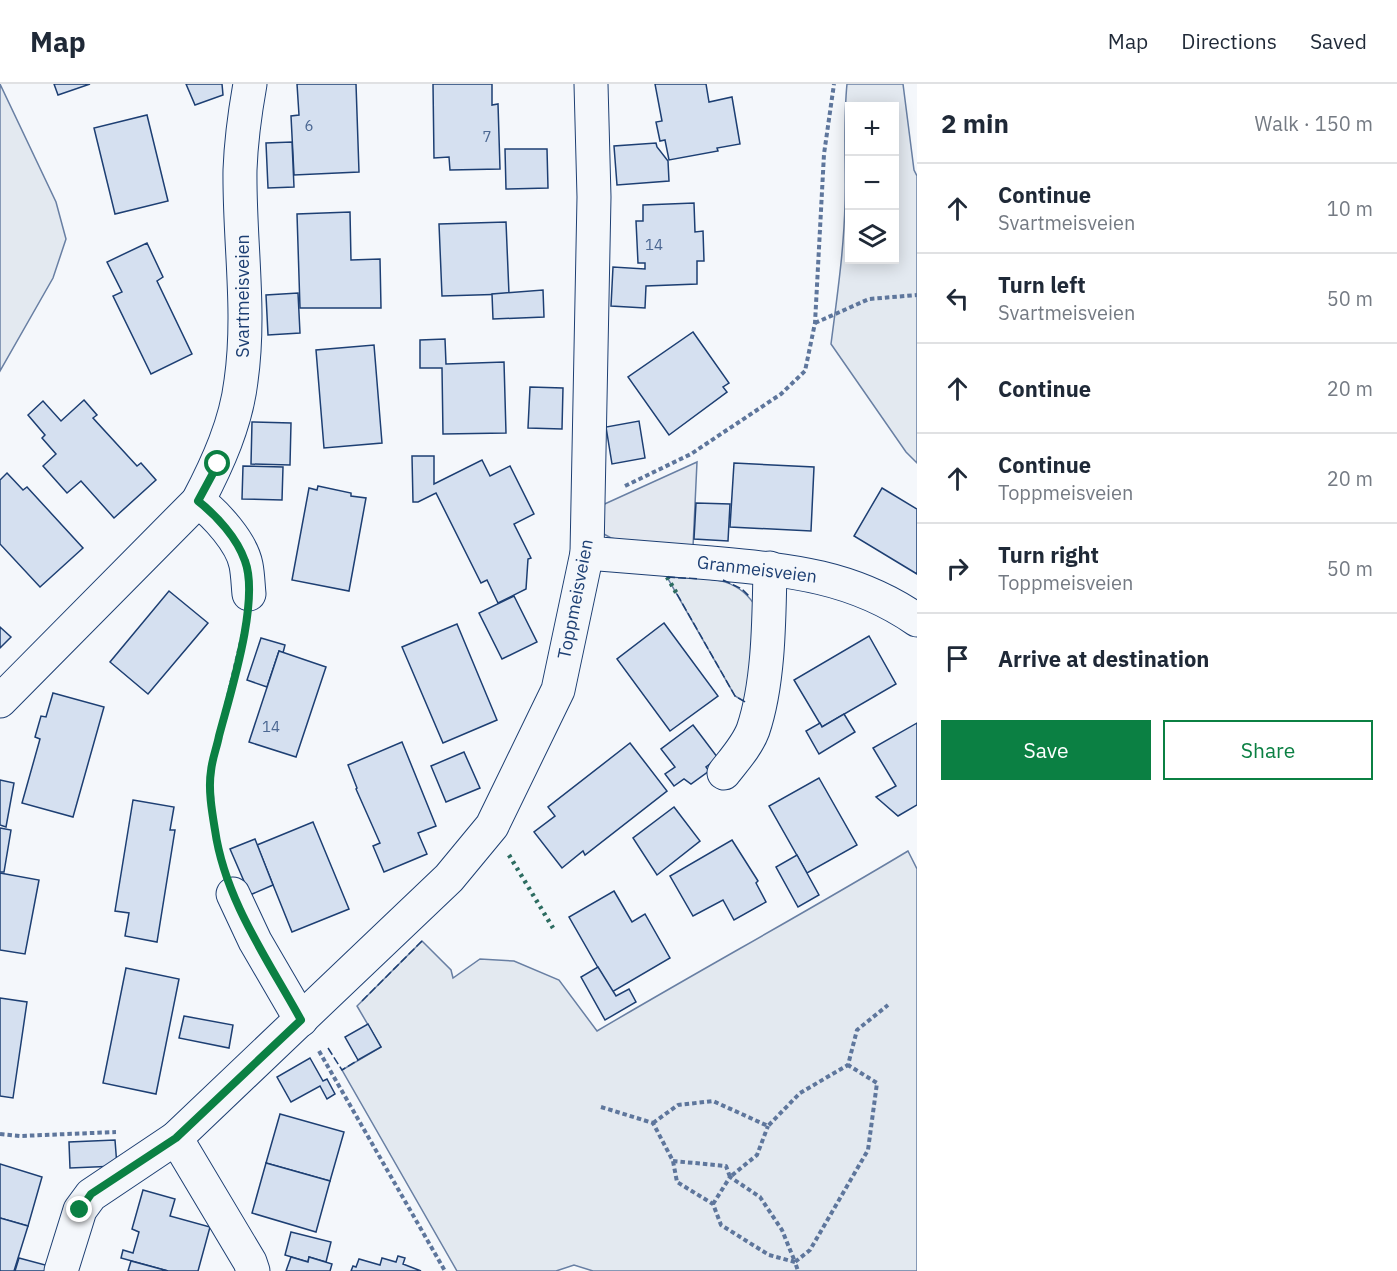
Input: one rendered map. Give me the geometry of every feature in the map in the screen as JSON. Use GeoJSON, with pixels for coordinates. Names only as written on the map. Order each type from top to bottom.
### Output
{"type":"FeatureCollection","features":[{"type":"Feature","properties":{"kind":"street","name":"Svartmeisveien"},"geometry":{"type":"LineString","coordinates":[[0,701],[198,501],[218,464],[231,425],[241,381],[245,319],[240,169],[250,84]]}},
{"type":"Feature","properties":{"kind":"street","name":"Toppmeisveien"},"geometry":{"type":"LineString","coordinates":[[61,1271],[80,1210],[91,1194],[176,1138],[449,878],[492,826],[558,690],[588,552],[594,197],[591,84]]}},
{"type":"Feature","properties":{"kind":"street"},"geometry":{"type":"LineString","coordinates":[[198,501],[210,510],[236,543],[246,563],[249,594]]}},
{"type":"Feature","properties":{"kind":"street","name":"Granmeisveien"},"geometry":{"type":"LineString","coordinates":[[588,552],[770,568],[825,577],[867,591],[917,620]]}},
{"type":"Feature","properties":{"kind":"street"},"geometry":{"type":"LineString","coordinates":[[724,773],[753,732],[762,690],[768,629],[770,568]]}},
{"type":"Feature","properties":{"kind":"street"},"geometry":{"type":"LineString","coordinates":[[233,894],[255,941],[301,1020]]}},
{"type":"Feature","properties":{"kind":"street"},"geometry":{"type":"LineString","coordinates":[[176,1138],[250,1262],[253,1271]]}},
{"type":"Feature","properties":{"kind":"path"},"geometry":{"type":"LineString","coordinates":[[589,504],[692,454],[781,394],[805,371],[815,323],[824,154],[834,84]]}},
{"type":"Feature","properties":{"kind":"path"},"geometry":{"type":"LineString","coordinates":[[815,323],[869,299],[917,296]]}},
{"type":"Feature","properties":{"kind":"path"},"geometry":{"type":"LineString","coordinates":[[233,894],[218,846],[210,772],[242,644],[249,594]]}},
{"type":"Feature","properties":{"kind":"path"},"geometry":{"type":"LineString","coordinates":[[713,1204],[730,1177],[757,1155],[768,1126],[800,1093],[848,1065],[857,1030],[888,1005]]}},
{"type":"Feature","properties":{"kind":"path"},"geometry":{"type":"LineString","coordinates":[[301,1020],[445,1271]]}},
{"type":"Feature","properties":{"kind":"path"},"geometry":{"type":"LineString","coordinates":[[795,1262],[810,1251],[868,1150],[877,1083],[848,1065]]}},
{"type":"Feature","properties":{"kind":"path"},"geometry":{"type":"LineString","coordinates":[[653,1123],[678,1105],[713,1101],[768,1126]]}},
{"type":"Feature","properties":{"kind":"path"},"geometry":{"type":"LineString","coordinates":[[601,1107],[653,1123],[673,1161],[677,1182],[713,1204],[721,1225],[769,1255],[795,1262]]}},
{"type":"Feature","properties":{"kind":"path"},"geometry":{"type":"LineString","coordinates":[[0,1134],[20,1136],[150,1130],[176,1138]]}},
{"type":"Feature","properties":{"kind":"path"},"geometry":{"type":"LineString","coordinates":[[673,1161],[726,1166],[730,1177],[760,1197],[782,1230],[798,1271]]}},
{"type":"Feature","properties":{"kind":"shaded area"},"geometry":{"type":"Polygon","coordinates":[[[0,84],[56,202],[66,239],[53,278],[0,371],[0,84]]]}},
{"type":"Feature","properties":{"kind":"shaded area"},"geometry":{"type":"Polygon","coordinates":[[[847,84],[903,84],[914,170],[917,176],[917,463],[906,452],[831,344],[840,274],[845,188],[845,264],[899,264],[899,102],[846,102],[847,84]]]}},
{"type":"Feature","properties":{"kind":"shaded area"},"geometry":{"type":"Polygon","coordinates":[[[697,462],[693,547],[625,541],[602,533],[598,507],[697,462]]]}},
{"type":"Feature","properties":{"kind":"shaded area"},"geometry":{"type":"Polygon","coordinates":[[[667,577],[718,580],[740,589],[757,609],[747,703],[735,696],[667,577]]]}},
{"type":"Feature","properties":{"kind":"shaded area"},"geometry":{"type":"Polygon","coordinates":[[[908,851],[917,869],[917,1271],[593,1271],[574,1265],[556,1271],[457,1271],[342,1070],[381,1047],[357,1006],[422,941],[451,970],[453,978],[480,959],[514,961],[559,980],[597,1031],[908,851]]]}},
{"type":"Feature","properties":{"kind":"building"},"geometry":{"type":"Polygon","coordinates":[[[54,84],[90,84],[58,95],[54,84]]]}},
{"type":"Feature","properties":{"kind":"building"},"geometry":{"type":"Polygon","coordinates":[[[186,84],[222,84],[223,95],[195,105],[186,84]]]}},
{"type":"Feature","properties":{"kind":"building"},"geometry":{"type":"Polygon","coordinates":[[[297,84],[356,84],[359,172],[294,175],[291,116],[299,115],[297,84]]]}},
{"type":"Feature","properties":{"kind":"building"},"geometry":{"type":"Polygon","coordinates":[[[433,84],[492,84],[492,105],[498,104],[500,169],[450,170],[449,157],[434,158],[433,84]]]}},
{"type":"Feature","properties":{"kind":"building"},"geometry":{"type":"Polygon","coordinates":[[[655,84],[706,84],[709,102],[732,97],[740,144],[717,148],[718,151],[669,160],[665,140],[660,141],[656,122],[662,121],[655,84]]]}},
{"type":"Feature","properties":{"kind":"building"},"geometry":{"type":"Polygon","coordinates":[[[147,115],[168,201],[115,214],[94,128],[147,115]]]}},
{"type":"Feature","properties":{"kind":"building"},"geometry":{"type":"Polygon","coordinates":[[[292,142],[294,187],[268,188],[266,143],[292,142]]]}},
{"type":"Feature","properties":{"kind":"building"},"geometry":{"type":"Polygon","coordinates":[[[656,143],[668,161],[669,181],[617,185],[614,146],[656,143]]]}},
{"type":"Feature","properties":{"kind":"building"},"geometry":{"type":"Polygon","coordinates":[[[505,149],[547,149],[548,188],[506,189],[505,149]]]}},
{"type":"Feature","properties":{"kind":"building"},"geometry":{"type":"Polygon","coordinates":[[[694,203],[695,232],[703,231],[704,261],[697,261],[697,284],[646,286],[645,308],[611,306],[613,267],[645,269],[645,263],[638,263],[636,221],[643,221],[643,205],[694,203]]]}},
{"type":"Feature","properties":{"kind":"building"},"geometry":{"type":"Polygon","coordinates":[[[350,212],[351,260],[380,259],[381,308],[300,308],[297,214],[350,212]]]}},
{"type":"Feature","properties":{"kind":"building"},"geometry":{"type":"Polygon","coordinates":[[[506,222],[509,294],[442,296],[439,224],[506,222]]]}},
{"type":"Feature","properties":{"kind":"building"},"geometry":{"type":"Polygon","coordinates":[[[147,243],[163,277],[157,281],[192,354],[151,374],[113,296],[122,292],[107,262],[147,243]]]}},
{"type":"Feature","properties":{"kind":"building"},"geometry":{"type":"Polygon","coordinates":[[[543,290],[544,317],[493,319],[492,294],[543,290]]]}},
{"type":"Feature","properties":{"kind":"building"},"geometry":{"type":"Polygon","coordinates":[[[298,293],[300,333],[268,335],[266,295],[298,293]]]}},
{"type":"Feature","properties":{"kind":"building"},"geometry":{"type":"Polygon","coordinates":[[[693,332],[729,383],[723,387],[727,392],[669,435],[628,377],[693,332]]]}},
{"type":"Feature","properties":{"kind":"building"},"geometry":{"type":"Polygon","coordinates":[[[445,339],[446,364],[504,362],[506,433],[443,434],[442,368],[420,368],[420,340],[445,339]]]}},
{"type":"Feature","properties":{"kind":"building"},"geometry":{"type":"Polygon","coordinates":[[[374,345],[382,443],[324,448],[316,350],[374,345]]]}},
{"type":"Feature","properties":{"kind":"building"},"geometry":{"type":"Polygon","coordinates":[[[530,387],[563,388],[562,429],[528,428],[530,387]]]}},
{"type":"Feature","properties":{"kind":"building"},"geometry":{"type":"Polygon","coordinates":[[[84,400],[97,415],[93,418],[137,466],[141,463],[156,480],[114,518],[81,481],[67,493],[43,466],[56,454],[42,438],[45,435],[28,415],[43,401],[61,421],[84,400]]]}},
{"type":"Feature","properties":{"kind":"building"},"geometry":{"type":"Polygon","coordinates":[[[639,421],[645,458],[612,464],[606,427],[639,421]]]}},
{"type":"Feature","properties":{"kind":"building"},"geometry":{"type":"Polygon","coordinates":[[[252,422],[291,423],[290,465],[251,464],[252,422]]]}},
{"type":"Feature","properties":{"kind":"building"},"geometry":{"type":"Polygon","coordinates":[[[412,456],[434,456],[434,484],[482,460],[490,476],[510,466],[534,514],[514,524],[531,558],[528,559],[526,589],[498,603],[487,580],[481,583],[436,493],[418,502],[413,502],[412,456]]]}},
{"type":"Feature","properties":{"kind":"building"},"geometry":{"type":"Polygon","coordinates":[[[734,463],[814,467],[811,531],[730,527],[734,463]]]}},
{"type":"Feature","properties":{"kind":"building"},"geometry":{"type":"Polygon","coordinates":[[[243,466],[283,467],[282,500],[242,499],[243,466]]]}},
{"type":"Feature","properties":{"kind":"building"},"geometry":{"type":"Polygon","coordinates":[[[7,473],[23,490],[27,487],[83,548],[40,587],[0,544],[0,480],[7,473]]]}},
{"type":"Feature","properties":{"kind":"building"},"geometry":{"type":"Polygon","coordinates":[[[318,486],[366,498],[349,591],[292,580],[309,488],[317,490],[318,486]]]}},
{"type":"Feature","properties":{"kind":"building"},"geometry":{"type":"Polygon","coordinates":[[[882,488],[917,509],[917,574],[854,536],[882,488]]]}},
{"type":"Feature","properties":{"kind":"building"},"geometry":{"type":"Polygon","coordinates":[[[696,503],[730,504],[728,541],[694,539],[696,503]]]}},
{"type":"Feature","properties":{"kind":"building"},"geometry":{"type":"Polygon","coordinates":[[[169,591],[208,623],[148,694],[110,662],[169,591]]]}},
{"type":"Feature","properties":{"kind":"building"},"geometry":{"type":"Polygon","coordinates":[[[514,596],[537,642],[502,659],[479,613],[514,596]]]}},
{"type":"Feature","properties":{"kind":"building"},"geometry":{"type":"Polygon","coordinates":[[[664,623],[718,696],[670,731],[617,659],[664,623]]]}},
{"type":"Feature","properties":{"kind":"building"},"geometry":{"type":"Polygon","coordinates":[[[457,624],[497,720],[443,743],[402,647],[457,624]]]}},
{"type":"Feature","properties":{"kind":"building"},"geometry":{"type":"Polygon","coordinates":[[[0,627],[11,637],[0,648],[0,627]]]}},
{"type":"Feature","properties":{"kind":"building"},"geometry":{"type":"Polygon","coordinates":[[[869,636],[896,684],[822,727],[794,680],[869,636]]]}},
{"type":"Feature","properties":{"kind":"building"},"geometry":{"type":"Polygon","coordinates":[[[261,638],[285,645],[283,653],[279,651],[267,687],[247,680],[261,638]]]}},
{"type":"Feature","properties":{"kind":"building"},"geometry":{"type":"Polygon","coordinates":[[[279,651],[326,667],[296,757],[249,742],[279,651]]]}},
{"type":"Feature","properties":{"kind":"building"},"geometry":{"type":"Polygon","coordinates":[[[53,693],[104,707],[73,817],[22,803],[40,739],[35,737],[41,716],[46,717],[53,693]]]}},
{"type":"Feature","properties":{"kind":"building"},"geometry":{"type":"Polygon","coordinates":[[[844,714],[855,732],[819,754],[806,731],[820,723],[822,727],[844,714]]]}},
{"type":"Feature","properties":{"kind":"building"},"geometry":{"type":"Polygon","coordinates":[[[917,723],[917,805],[898,816],[876,797],[896,786],[873,748],[917,723]]]}},
{"type":"Feature","properties":{"kind":"building"},"geometry":{"type":"Polygon","coordinates":[[[693,725],[718,758],[706,767],[709,771],[691,784],[684,779],[674,786],[665,774],[675,767],[661,749],[693,725]]]}},
{"type":"Feature","properties":{"kind":"building"},"geometry":{"type":"Polygon","coordinates":[[[402,742],[436,826],[418,833],[427,854],[384,872],[373,846],[380,843],[348,765],[402,742]]]}},
{"type":"Feature","properties":{"kind":"building"},"geometry":{"type":"Polygon","coordinates":[[[630,743],[667,791],[585,855],[583,851],[562,868],[534,832],[555,816],[548,807],[630,743]]]}},
{"type":"Feature","properties":{"kind":"building"},"geometry":{"type":"Polygon","coordinates":[[[464,752],[480,788],[446,802],[431,766],[464,752]]]}},
{"type":"Feature","properties":{"kind":"building"},"geometry":{"type":"Polygon","coordinates":[[[819,778],[857,845],[807,873],[769,806],[819,778]]]}},
{"type":"Feature","properties":{"kind":"building"},"geometry":{"type":"Polygon","coordinates":[[[0,780],[14,783],[6,827],[0,825],[0,780]]]}},
{"type":"Feature","properties":{"kind":"building"},"geometry":{"type":"Polygon","coordinates":[[[133,800],[174,807],[170,830],[175,830],[157,942],[125,936],[129,913],[115,911],[133,800]]]}},
{"type":"Feature","properties":{"kind":"building"},"geometry":{"type":"Polygon","coordinates":[[[674,807],[700,841],[657,875],[633,838],[674,807]]]}},
{"type":"Feature","properties":{"kind":"building"},"geometry":{"type":"Polygon","coordinates":[[[313,822],[349,909],[292,932],[257,845],[313,822]]]}},
{"type":"Feature","properties":{"kind":"building"},"geometry":{"type":"Polygon","coordinates":[[[0,828],[11,830],[4,872],[0,872],[0,828]]]}},
{"type":"Feature","properties":{"kind":"building"},"geometry":{"type":"Polygon","coordinates":[[[255,839],[273,885],[250,895],[230,849],[255,839]]]}},
{"type":"Feature","properties":{"kind":"building"},"geometry":{"type":"Polygon","coordinates":[[[732,840],[758,881],[756,883],[766,902],[734,920],[723,900],[693,916],[670,876],[732,840]]]}},
{"type":"Feature","properties":{"kind":"building"},"geometry":{"type":"Polygon","coordinates":[[[797,855],[819,895],[798,907],[776,867],[797,855]]]}},
{"type":"Feature","properties":{"kind":"building"},"geometry":{"type":"Polygon","coordinates":[[[0,873],[39,880],[25,954],[0,950],[0,873]]]}},
{"type":"Feature","properties":{"kind":"building"},"geometry":{"type":"Polygon","coordinates":[[[614,891],[632,922],[645,914],[670,958],[612,992],[569,917],[614,891]]]}},
{"type":"Feature","properties":{"kind":"building"},"geometry":{"type":"Polygon","coordinates":[[[598,967],[616,996],[629,989],[636,1002],[605,1020],[581,977],[598,967]]]}},
{"type":"Feature","properties":{"kind":"building"},"geometry":{"type":"Polygon","coordinates":[[[126,968],[179,979],[156,1094],[103,1083],[126,968]]]}},
{"type":"Feature","properties":{"kind":"building"},"geometry":{"type":"Polygon","coordinates":[[[0,998],[27,1002],[13,1098],[0,1096],[0,998]]]}},
{"type":"Feature","properties":{"kind":"building"},"geometry":{"type":"Polygon","coordinates":[[[184,1016],[233,1025],[229,1048],[179,1038],[184,1016]]]}},
{"type":"Feature","properties":{"kind":"building"},"geometry":{"type":"Polygon","coordinates":[[[368,1024],[381,1047],[358,1060],[345,1037],[368,1024]]]}},
{"type":"Feature","properties":{"kind":"building"},"geometry":{"type":"Polygon","coordinates":[[[310,1058],[323,1081],[327,1079],[335,1094],[327,1099],[320,1086],[291,1102],[277,1077],[310,1058]]]}},
{"type":"Feature","properties":{"kind":"building"},"geometry":{"type":"Polygon","coordinates":[[[280,1114],[344,1132],[330,1181],[266,1163],[280,1114]]]}},
{"type":"Feature","properties":{"kind":"building"},"geometry":{"type":"Polygon","coordinates":[[[115,1140],[117,1166],[70,1168],[69,1142],[115,1140]]]}},
{"type":"Feature","properties":{"kind":"building"},"geometry":{"type":"Polygon","coordinates":[[[266,1163],[330,1181],[316,1232],[252,1213],[266,1163]]]}},
{"type":"Feature","properties":{"kind":"building"},"geometry":{"type":"Polygon","coordinates":[[[0,1164],[42,1177],[28,1226],[0,1218],[0,1164]]]}},
{"type":"Feature","properties":{"kind":"building"},"geometry":{"type":"Polygon","coordinates":[[[143,1190],[175,1199],[170,1216],[210,1227],[198,1271],[168,1271],[121,1258],[123,1250],[133,1253],[139,1232],[132,1229],[143,1190]]]}},
{"type":"Feature","properties":{"kind":"building"},"geometry":{"type":"Polygon","coordinates":[[[0,1218],[28,1226],[14,1271],[0,1271],[0,1218]]]}},
{"type":"Feature","properties":{"kind":"building"},"geometry":{"type":"Polygon","coordinates":[[[291,1232],[331,1242],[326,1262],[309,1257],[308,1262],[285,1255],[291,1232]]]}},
{"type":"Feature","properties":{"kind":"building"},"geometry":{"type":"Polygon","coordinates":[[[398,1256],[405,1258],[403,1264],[421,1271],[351,1271],[353,1266],[356,1267],[359,1259],[380,1265],[382,1258],[396,1262],[398,1256]]]}},
{"type":"Feature","properties":{"kind":"building"},"geometry":{"type":"Polygon","coordinates":[[[291,1257],[308,1262],[309,1257],[332,1264],[330,1271],[286,1271],[291,1257]]]}},
{"type":"Feature","properties":{"kind":"building"},"geometry":{"type":"Polygon","coordinates":[[[19,1258],[49,1266],[48,1271],[15,1271],[19,1258]]]}},
{"type":"Feature","properties":{"kind":"building"},"geometry":{"type":"Polygon","coordinates":[[[131,1261],[168,1271],[128,1271],[131,1261]]]}},
{"type":"Feature","properties":{"kind":"hedge"},"geometry":{"type":"LineString","coordinates":[[667,577],[677,594]]}},
{"type":"Feature","properties":{"kind":"hedge"},"geometry":{"type":"LineString","coordinates":[[509,855],[553,928]]}},
{"type":"Feature","properties":{"kind":"fence"},"geometry":{"type":"LineString","coordinates":[[667,577],[699,579]]}},
{"type":"Feature","properties":{"kind":"fence"},"geometry":{"type":"LineString","coordinates":[[723,580],[742,589],[750,597]]}},
{"type":"Feature","properties":{"kind":"fence"},"geometry":{"type":"LineString","coordinates":[[677,594],[735,696],[747,703]]}},
{"type":"Feature","properties":{"kind":"fence"},"geometry":{"type":"LineString","coordinates":[[362,1001],[422,941]]}},
{"type":"Feature","properties":{"kind":"fence"},"geometry":{"type":"LineString","coordinates":[[328,1048],[342,1070],[358,1060]]}},
{"type":"Feature","properties":{"kind":"route"},"geometry":{"type":"LineString","coordinates":[[80,1210],[91,1194],[176,1138],[301,1020],[255,941],[233,894],[214,829],[210,772],[242,644],[249,594],[246,563],[236,543],[210,510],[198,501],[218,464]]}}]}
